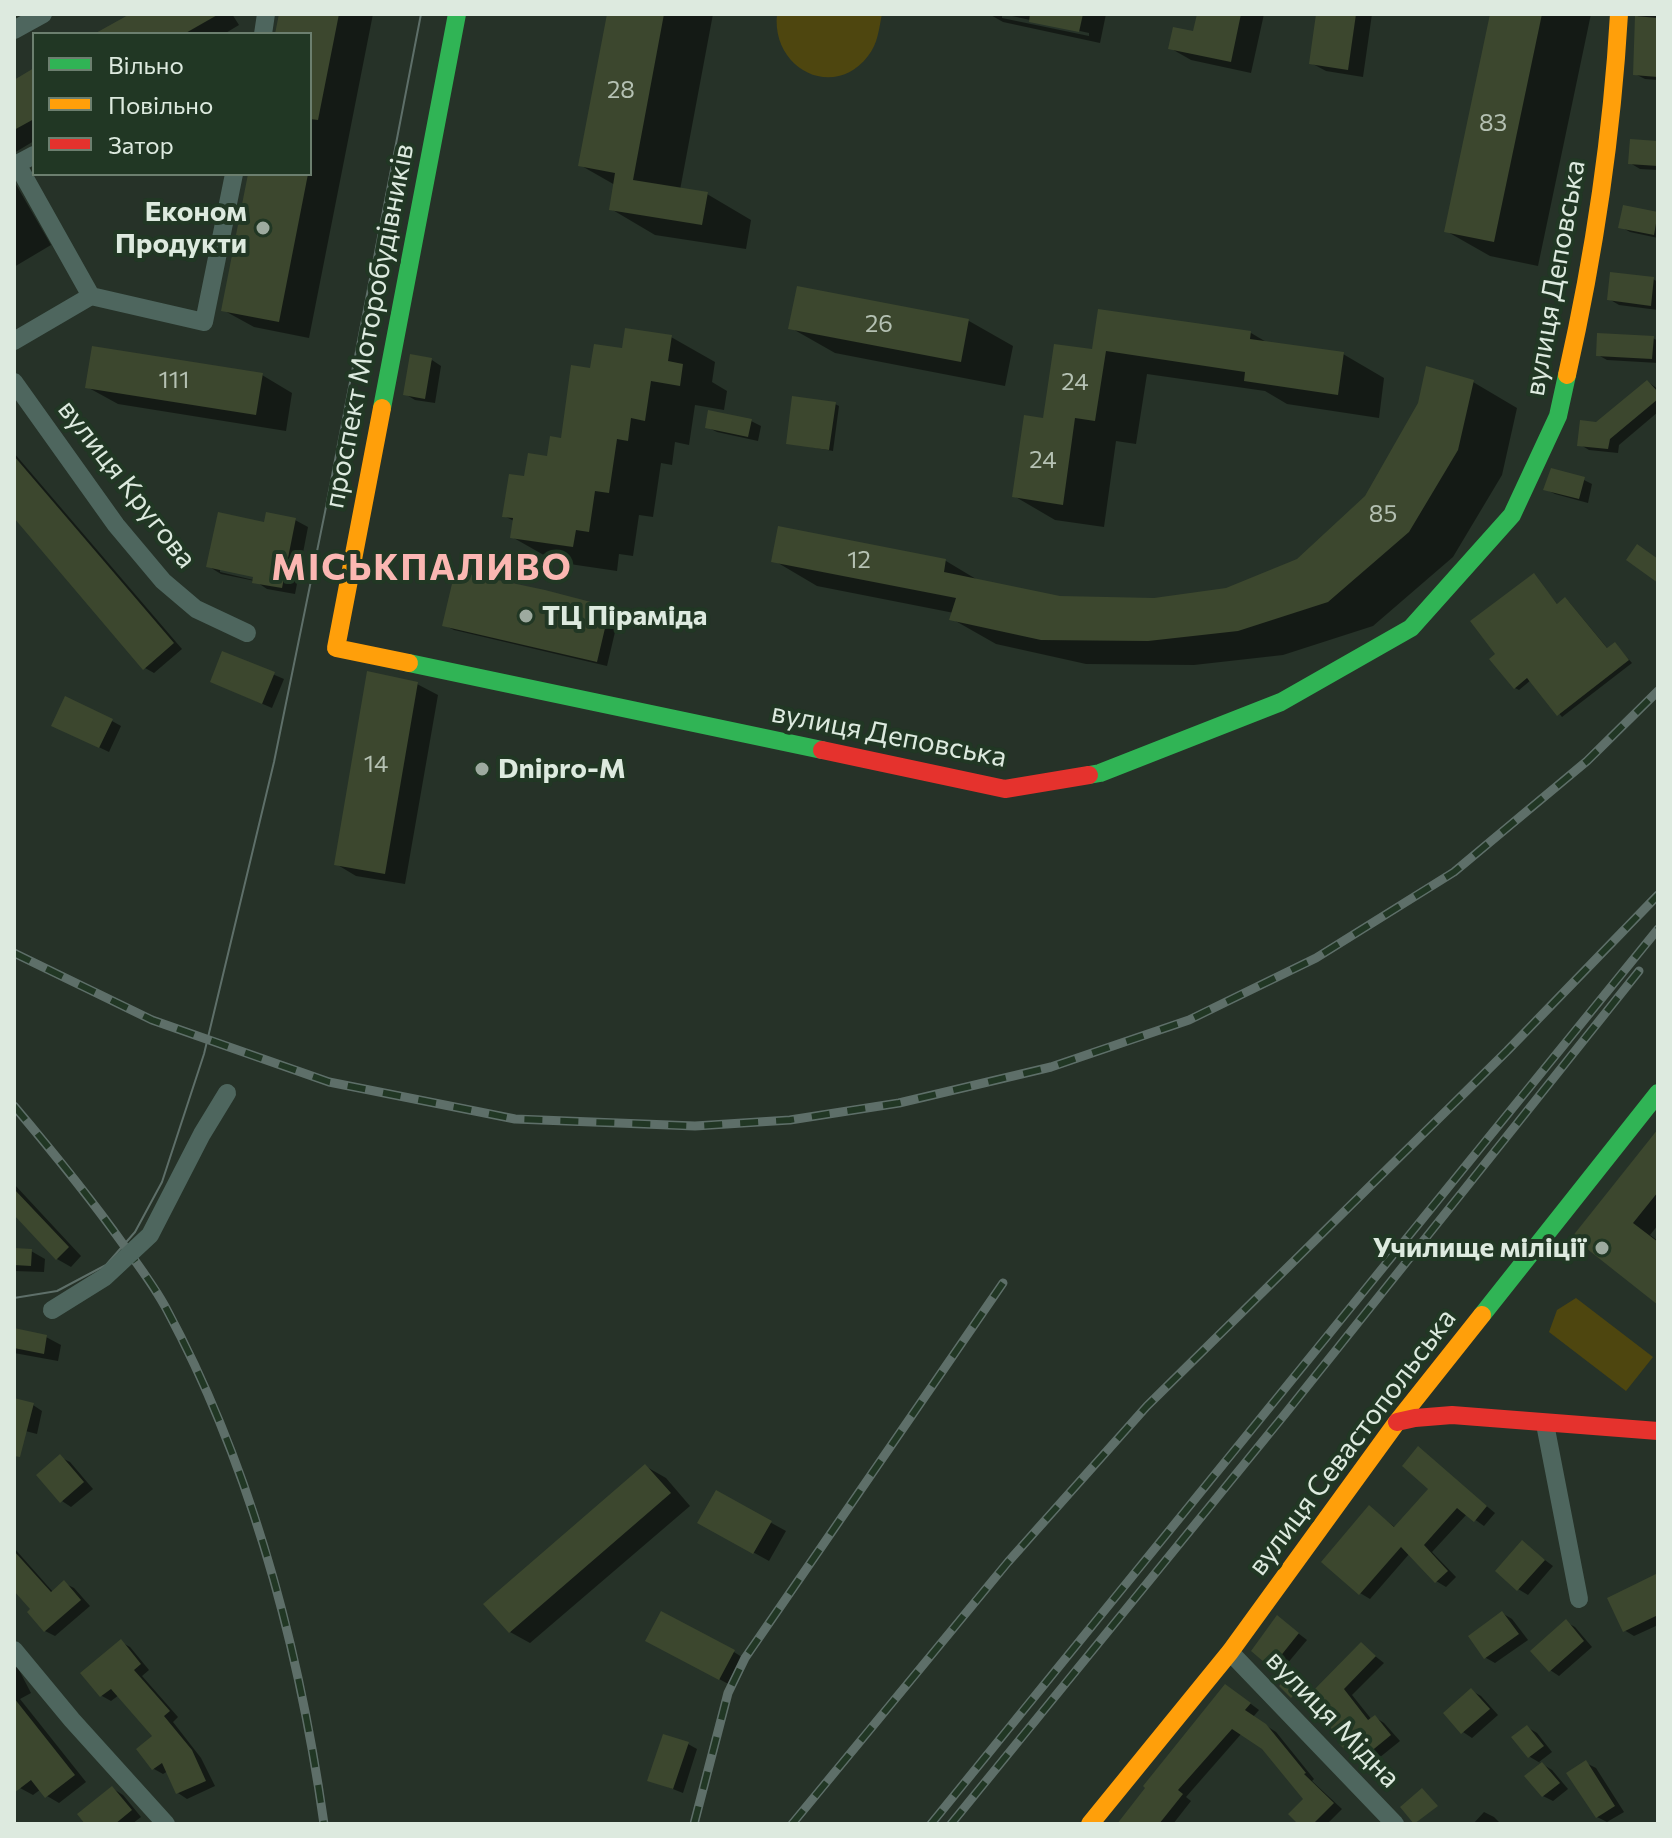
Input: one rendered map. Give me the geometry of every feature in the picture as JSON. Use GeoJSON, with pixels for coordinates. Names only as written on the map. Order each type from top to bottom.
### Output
{"type":"FeatureCollection","features":[{"type":"Feature","properties":{"kind":"street"},"geometry":{"type":"LineString","coordinates":[[14,30],[43,14]]}},
{"type":"Feature","properties":{"kind":"street","name":"проспект Моторобудівників"},"geometry":{"type":"LineString","coordinates":[[336,648],[457,14]]}},
{"type":"Feature","properties":{"kind":"street","name":"вулиця Деповська"},"geometry":{"type":"LineString","coordinates":[[336,648],[1005,789],[1100,773],[1281,702],[1411,628],[1512,515],[1558,416],[1583,305],[1614,102],[1619,14]]}},
{"type":"Feature","properties":{"kind":"street"},"geometry":{"type":"LineString","coordinates":[[32,156],[17,164],[91,296]]}},
{"type":"Feature","properties":{"kind":"street"},"geometry":{"type":"LineString","coordinates":[[14,341],[91,296],[204,322],[234,176]]}},
{"type":"Feature","properties":{"kind":"street","name":"вулиця Кругова"},"geometry":{"type":"LineString","coordinates":[[14,382],[116,525],[163,581],[196,609],[247,633]]}},
{"type":"Feature","properties":{"kind":"street"},"geometry":{"type":"LineString","coordinates":[[52,1310],[105,1277],[150,1235],[202,1134],[227,1093]]}},
{"type":"Feature","properties":{"kind":"street","name":"вулиця Севастопольська"},"geometry":{"type":"LineString","coordinates":[[1090,1824],[1230,1652],[1397,1422],[1658,1093]]}},
{"type":"Feature","properties":{"kind":"street"},"geometry":{"type":"LineString","coordinates":[[1397,1422],[1423,1414],[1449,1414],[1658,1431]]}},
{"type":"Feature","properties":{"kind":"street"},"geometry":{"type":"LineString","coordinates":[[1545,1424],[1579,1599]]}},
{"type":"Feature","properties":{"kind":"street"},"geometry":{"type":"LineString","coordinates":[[14,1650],[166,1824]]}},
{"type":"Feature","properties":{"kind":"street","name":"вулиця Мідна"},"geometry":{"type":"LineString","coordinates":[[1230,1652],[1395,1824]]}},
{"type":"Feature","properties":{"kind":"shaded area"},"geometry":{"type":"Polygon","coordinates":[[[777,14],[882,14],[876,41],[868,56],[854,69],[839,76],[823,77],[794,63],[784,50],[778,33],[777,14]]]}},
{"type":"Feature","properties":{"kind":"shaded area"},"geometry":{"type":"Polygon","coordinates":[[[1576,1298],[1653,1357],[1626,1391],[1549,1332],[1557,1310],[1576,1298]]]}},
{"type":"Feature","properties":{"kind":"building"},"geometry":{"type":"Polygon","coordinates":[[[130,14],[219,14],[188,32],[98,32],[130,14]]]}},
{"type":"Feature","properties":{"kind":"building"},"geometry":{"type":"Polygon","coordinates":[[[279,14],[339,14],[318,120],[312,119],[312,32],[275,32],[279,14]]]}},
{"type":"Feature","properties":{"kind":"building"},"geometry":{"type":"Polygon","coordinates":[[[607,14],[664,14],[633,180],[708,192],[702,225],[609,210],[615,173],[578,166],[607,14]]]}},
{"type":"Feature","properties":{"kind":"building"},"geometry":{"type":"Polygon","coordinates":[[[1030,14],[1083,14],[1079,32],[1029,22],[1030,14]]]}},
{"type":"Feature","properties":{"kind":"building"},"geometry":{"type":"Polygon","coordinates":[[[1197,14],[1241,14],[1231,62],[1168,49],[1173,27],[1193,31],[1197,14]]]}},
{"type":"Feature","properties":{"kind":"building"},"geometry":{"type":"Polygon","coordinates":[[[1316,14],[1356,14],[1348,70],[1309,64],[1316,14]]]}},
{"type":"Feature","properties":{"kind":"building"},"geometry":{"type":"Polygon","coordinates":[[[1490,14],[1542,14],[1494,242],[1444,232],[1490,14]]]}},
{"type":"Feature","properties":{"kind":"building"},"geometry":{"type":"Polygon","coordinates":[[[1635,16],[1658,18],[1658,77],[1633,75],[1635,16]]]}},
{"type":"Feature","properties":{"kind":"building"},"geometry":{"type":"Polygon","coordinates":[[[32,69],[32,120],[14,130],[14,80],[32,69]]]}},
{"type":"Feature","properties":{"kind":"building"},"geometry":{"type":"Polygon","coordinates":[[[1630,139],[1658,141],[1658,166],[1628,164],[1630,139]]]}},
{"type":"Feature","properties":{"kind":"building"},"geometry":{"type":"Polygon","coordinates":[[[248,176],[308,176],[279,322],[221,311],[248,176]]]}},
{"type":"Feature","properties":{"kind":"building"},"geometry":{"type":"Polygon","coordinates":[[[1623,205],[1658,212],[1654,235],[1618,228],[1623,205]]]}},
{"type":"Feature","properties":{"kind":"building"},"geometry":{"type":"Polygon","coordinates":[[[1610,272],[1654,277],[1651,306],[1607,300],[1610,272]]]}},
{"type":"Feature","properties":{"kind":"building"},"geometry":{"type":"Polygon","coordinates":[[[797,286],[969,319],[961,362],[788,329],[797,286]]]}},
{"type":"Feature","properties":{"kind":"building"},"geometry":{"type":"Polygon","coordinates":[[[1098,309],[1251,331],[1250,339],[1344,352],[1338,395],[1244,381],[1245,372],[1106,351],[1095,421],[1075,418],[1063,505],[1012,497],[1024,415],[1043,418],[1054,344],[1092,349],[1098,309]]]}},
{"type":"Feature","properties":{"kind":"building"},"geometry":{"type":"Polygon","coordinates":[[[625,328],[672,335],[668,361],[683,364],[680,386],[651,381],[645,421],[631,418],[628,441],[617,439],[609,493],[595,491],[589,532],[576,530],[573,547],[510,538],[513,518],[502,517],[509,474],[524,476],[528,453],[547,456],[550,436],[561,438],[571,365],[590,368],[594,344],[622,348],[625,328]]]}},
{"type":"Feature","properties":{"kind":"building"},"geometry":{"type":"Polygon","coordinates":[[[1597,333],[1654,336],[1652,359],[1596,356],[1597,333]]]}},
{"type":"Feature","properties":{"kind":"building"},"geometry":{"type":"Polygon","coordinates":[[[92,346],[263,373],[256,415],[85,388],[92,346]]]}},
{"type":"Feature","properties":{"kind":"building"},"geometry":{"type":"Polygon","coordinates":[[[410,354],[432,358],[425,399],[403,395],[410,354]]]}},
{"type":"Feature","properties":{"kind":"building"},"geometry":{"type":"Polygon","coordinates":[[[1426,366],[1474,380],[1458,450],[1409,532],[1328,602],[1238,631],[1148,641],[1041,640],[949,620],[956,598],[771,562],[778,526],[946,559],[944,572],[1060,596],[1154,598],[1226,588],[1297,559],[1365,496],[1418,403],[1426,366]]]}},
{"type":"Feature","properties":{"kind":"building"},"geometry":{"type":"Polygon","coordinates":[[[1647,380],[1658,392],[1658,399],[1610,439],[1608,449],[1577,446],[1580,420],[1596,422],[1647,380]]]}},
{"type":"Feature","properties":{"kind":"building"},"geometry":{"type":"Polygon","coordinates":[[[792,396],[836,402],[829,450],[786,444],[792,396]]]}},
{"type":"Feature","properties":{"kind":"building"},"geometry":{"type":"Polygon","coordinates":[[[708,410],[752,419],[748,437],[705,428],[708,410]]]}},
{"type":"Feature","properties":{"kind":"building"},"geometry":{"type":"Polygon","coordinates":[[[14,456],[174,643],[143,670],[14,518],[14,456]]]}},
{"type":"Feature","properties":{"kind":"building"},"geometry":{"type":"Polygon","coordinates":[[[1551,468],[1585,477],[1579,499],[1543,490],[1551,468]]]}},
{"type":"Feature","properties":{"kind":"building"},"geometry":{"type":"Polygon","coordinates":[[[218,512],[264,522],[266,512],[296,518],[282,588],[252,583],[253,577],[206,567],[218,512]]]}},
{"type":"Feature","properties":{"kind":"building"},"geometry":{"type":"Polygon","coordinates":[[[1637,544],[1658,559],[1658,583],[1626,560],[1637,544]]]}},
{"type":"Feature","properties":{"kind":"building","name":"ТЦ Піраміда"},"geometry":{"type":"Polygon","coordinates":[[[455,571],[610,607],[597,662],[442,626],[455,571]]]}},
{"type":"Feature","properties":{"kind":"building"},"geometry":{"type":"Polygon","coordinates":[[[1534,573],[1557,604],[1565,597],[1607,648],[1615,642],[1629,660],[1557,716],[1527,678],[1514,689],[1489,659],[1495,654],[1470,621],[1534,573]]]}},
{"type":"Feature","properties":{"kind":"building"},"geometry":{"type":"Polygon","coordinates":[[[222,651],[275,672],[262,704],[210,682],[222,651]]]}},
{"type":"Feature","properties":{"kind":"building"},"geometry":{"type":"Polygon","coordinates":[[[367,671],[418,682],[385,874],[334,865],[367,671]]]}},
{"type":"Feature","properties":{"kind":"building"},"geometry":{"type":"Polygon","coordinates":[[[65,696],[113,719],[99,748],[51,726],[65,696]]]}},
{"type":"Feature","properties":{"kind":"building"},"geometry":{"type":"Polygon","coordinates":[[[1658,1129],[1658,1192],[1633,1223],[1658,1242],[1658,1305],[1572,1237],[1658,1129]]]}},
{"type":"Feature","properties":{"kind":"building"},"geometry":{"type":"Polygon","coordinates":[[[14,1189],[69,1247],[56,1260],[14,1215],[14,1189]]]}},
{"type":"Feature","properties":{"kind":"building"},"geometry":{"type":"Polygon","coordinates":[[[14,1248],[32,1249],[31,1266],[14,1265],[14,1248]]]}},
{"type":"Feature","properties":{"kind":"building"},"geometry":{"type":"Polygon","coordinates":[[[14,1328],[47,1335],[44,1354],[14,1348],[14,1328]]]}},
{"type":"Feature","properties":{"kind":"building"},"geometry":{"type":"Polygon","coordinates":[[[14,1398],[34,1403],[20,1457],[14,1456],[14,1398]]]}},
{"type":"Feature","properties":{"kind":"building"},"geometry":{"type":"Polygon","coordinates":[[[1418,1446],[1487,1506],[1474,1522],[1457,1508],[1424,1545],[1448,1571],[1435,1583],[1401,1547],[1359,1595],[1321,1562],[1369,1505],[1394,1527],[1428,1489],[1402,1466],[1418,1446]]]}},
{"type":"Feature","properties":{"kind":"building"},"geometry":{"type":"Polygon","coordinates":[[[60,1454],[84,1482],[60,1503],[36,1475],[60,1454]]]}},
{"type":"Feature","properties":{"kind":"building"},"geometry":{"type":"Polygon","coordinates":[[[645,1464],[671,1493],[509,1633],[483,1604],[645,1464]]]}},
{"type":"Feature","properties":{"kind":"building"},"geometry":{"type":"Polygon","coordinates":[[[716,1490],[772,1521],[753,1554],[697,1523],[716,1490]]]}},
{"type":"Feature","properties":{"kind":"building"},"geometry":{"type":"Polygon","coordinates":[[[1522,1540],[1545,1560],[1517,1591],[1495,1571],[1522,1540]]]}},
{"type":"Feature","properties":{"kind":"building"},"geometry":{"type":"Polygon","coordinates":[[[14,1551],[51,1592],[64,1580],[81,1600],[44,1632],[14,1591],[14,1551]]]}},
{"type":"Feature","properties":{"kind":"building"},"geometry":{"type":"Polygon","coordinates":[[[1658,1573],[1658,1615],[1623,1632],[1607,1598],[1658,1573]]]}},
{"type":"Feature","properties":{"kind":"building"},"geometry":{"type":"Polygon","coordinates":[[[661,1611],[735,1650],[719,1680],[645,1641],[661,1611]]]}},
{"type":"Feature","properties":{"kind":"building"},"geometry":{"type":"Polygon","coordinates":[[[1502,1611],[1519,1634],[1484,1659],[1468,1636],[1502,1611]]]}},
{"type":"Feature","properties":{"kind":"building"},"geometry":{"type":"Polygon","coordinates":[[[1277,1615],[1299,1633],[1271,1668],[1251,1651],[1277,1615]]]}},
{"type":"Feature","properties":{"kind":"building"},"geometry":{"type":"Polygon","coordinates":[[[1566,1619],[1584,1641],[1549,1672],[1530,1651],[1566,1619]]]}},
{"type":"Feature","properties":{"kind":"building"},"geometry":{"type":"Polygon","coordinates":[[[121,1639],[141,1664],[134,1670],[170,1711],[164,1716],[192,1750],[206,1781],[176,1794],[162,1763],[152,1770],[136,1749],[152,1736],[111,1689],[100,1697],[80,1673],[121,1639]]]}},
{"type":"Feature","properties":{"kind":"building"},"geometry":{"type":"Polygon","coordinates":[[[1361,1642],[1376,1656],[1344,1689],[1368,1720],[1375,1715],[1391,1735],[1358,1762],[1339,1744],[1341,1741],[1307,1697],[1361,1642]]]}},
{"type":"Feature","properties":{"kind":"building"},"geometry":{"type":"Polygon","coordinates":[[[1294,1670],[1306,1682],[1291,1698],[1279,1686],[1294,1670]]]}},
{"type":"Feature","properties":{"kind":"building"},"geometry":{"type":"Polygon","coordinates":[[[1225,1684],[1251,1703],[1245,1710],[1266,1724],[1304,1774],[1334,1803],[1313,1824],[1298,1824],[1288,1814],[1303,1799],[1262,1749],[1232,1729],[1178,1790],[1183,1794],[1159,1824],[1117,1824],[1145,1788],[1143,1786],[1225,1684]]]}},
{"type":"Feature","properties":{"kind":"building"},"geometry":{"type":"Polygon","coordinates":[[[1471,1688],[1490,1709],[1461,1734],[1443,1713],[1471,1688]]]}},
{"type":"Feature","properties":{"kind":"building"},"geometry":{"type":"Polygon","coordinates":[[[14,1698],[75,1775],[45,1798],[31,1780],[14,1793],[14,1698]]]}},
{"type":"Feature","properties":{"kind":"building"},"geometry":{"type":"Polygon","coordinates":[[[1527,1725],[1544,1746],[1528,1758],[1511,1737],[1527,1725]]]}},
{"type":"Feature","properties":{"kind":"building"},"geometry":{"type":"Polygon","coordinates":[[[663,1734],[689,1742],[673,1789],[647,1781],[663,1734]]]}},
{"type":"Feature","properties":{"kind":"building"},"geometry":{"type":"Polygon","coordinates":[[[1586,1760],[1615,1806],[1596,1818],[1566,1773],[1586,1760]]]}},
{"type":"Feature","properties":{"kind":"building"},"geometry":{"type":"Polygon","coordinates":[[[1542,1762],[1560,1783],[1542,1797],[1524,1776],[1542,1762]]]}},
{"type":"Feature","properties":{"kind":"building"},"geometry":{"type":"Polygon","coordinates":[[[112,1786],[132,1810],[115,1824],[85,1824],[77,1814],[112,1786]]]}},
{"type":"Feature","properties":{"kind":"building"},"geometry":{"type":"Polygon","coordinates":[[[1422,1788],[1438,1806],[1414,1824],[1400,1807],[1422,1788]]]}},
{"type":"Feature","properties":{"kind":"tram line"},"geometry":{"type":"LineString","coordinates":[[14,1298],[57,1291],[106,1265],[135,1232],[162,1182],[204,1054],[274,762],[421,14]]}},
{"type":"Feature","properties":{"kind":"railway"},"geometry":{"type":"LineString","coordinates":[[14,953],[152,1020],[329,1082],[515,1119],[695,1126],[790,1120],[899,1103],[1051,1067],[1189,1020],[1316,958],[1454,872],[1587,761],[1658,691]]}},
{"type":"Feature","properties":{"kind":"railway"},"geometry":{"type":"LineString","coordinates":[[792,1824],[1008,1562],[1147,1406],[1507,1051],[1658,895]]}},
{"type":"Feature","properties":{"kind":"railway"},"geometry":{"type":"LineString","coordinates":[[931,1824],[1658,929]]}},
{"type":"Feature","properties":{"kind":"railway"},"geometry":{"type":"LineString","coordinates":[[951,1824],[1285,1414],[1639,971]]}},
{"type":"Feature","properties":{"kind":"railway"},"geometry":{"type":"LineString","coordinates":[[14,1106],[97,1209],[157,1293],[197,1370],[224,1432],[268,1560],[286,1625],[314,1757],[324,1824]]}},
{"type":"Feature","properties":{"kind":"railway"},"geometry":{"type":"LineString","coordinates":[[694,1824],[728,1693],[745,1658],[1003,1283]]}},
{"type":"Feature","properties":{"kind":"traffic: fast"},"geometry":{"type":"LineString","coordinates":[[382,408],[457,14]]}},
{"type":"Feature","properties":{"kind":"traffic: fast"},"geometry":{"type":"LineString","coordinates":[[1089,775],[1281,702],[1411,628],[1512,515],[1558,416],[1567,375]]}},
{"type":"Feature","properties":{"kind":"traffic: fast"},"geometry":{"type":"LineString","coordinates":[[409,663],[822,750]]}},
{"type":"Feature","properties":{"kind":"traffic: fast"},"geometry":{"type":"LineString","coordinates":[[1482,1315],[1658,1093]]}},
{"type":"Feature","properties":{"kind":"traffic: slow"},"geometry":{"type":"LineString","coordinates":[[1567,375],[1586,285],[1600,195],[1612,105],[1619,14]]}},
{"type":"Feature","properties":{"kind":"traffic: slow"},"geometry":{"type":"LineString","coordinates":[[382,408],[336,648],[409,663]]}},
{"type":"Feature","properties":{"kind":"traffic: slow"},"geometry":{"type":"LineString","coordinates":[[1090,1824],[1230,1652],[1397,1422],[1482,1315]]}},
{"type":"Feature","properties":{"kind":"traffic: jam"},"geometry":{"type":"LineString","coordinates":[[822,750],[1005,789],[1089,775]]}},
{"type":"Feature","properties":{"kind":"traffic: jam"},"geometry":{"type":"LineString","coordinates":[[1397,1422],[1452,1415],[1658,1431]]}},
{"type":"Feature","properties":{"kind":"place","name":"Економ Продукти"},"geometry":{"type":"Point","coordinates":[263,228]}},
{"type":"Feature","properties":{"kind":"place","name":"ТЦ Піраміда"},"geometry":{"type":"Point","coordinates":[526,616]}},
{"type":"Feature","properties":{"kind":"place","name":"Dnipro-M"},"geometry":{"type":"Point","coordinates":[482,769]}},
{"type":"Feature","properties":{"kind":"place","name":"Училище міліції"},"geometry":{"type":"Point","coordinates":[1602,1248]}},
{"type":"Feature","properties":{"kind":"district","name":"МІСЬКПАЛИВО"},"geometry":{"type":"Point","coordinates":[422,568]}}]}
